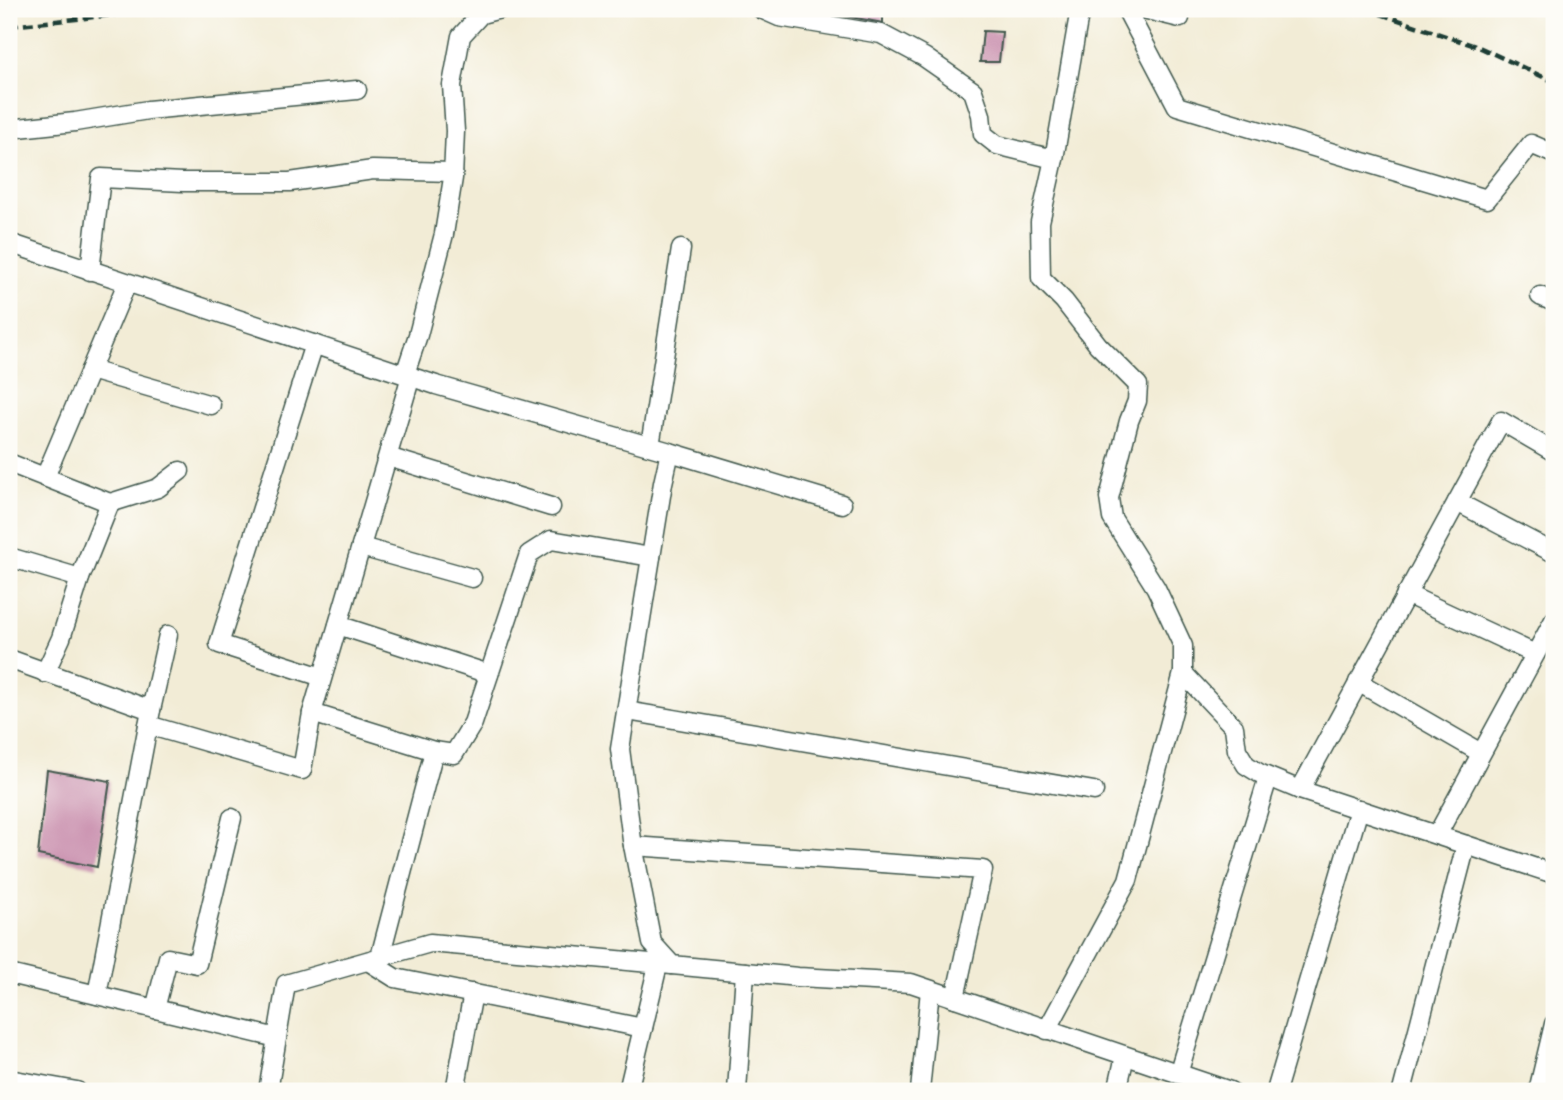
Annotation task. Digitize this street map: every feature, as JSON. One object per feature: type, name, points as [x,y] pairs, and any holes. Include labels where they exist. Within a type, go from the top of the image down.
[{"type":"street","points":[[9,659],[149,718],[302,770],[312,713],[388,457],[444,234],[453,172],[452,85],[461,36],[481,14],[500,9]]},
{"type":"street","points":[[761,9],[881,34],[924,57],[973,91],[981,115],[983,134],[997,145],[1054,159]]},
{"type":"street","points":[[1047,1030],[1128,880],[1183,673],[1183,646],[1156,588],[1112,518],[1109,498],[1129,421],[1137,401],[1138,385],[1098,345],[1064,301],[1041,278],[1040,222],[1054,159],[1080,9]]},
{"type":"street","points":[[1126,9],[1177,106],[1487,199],[1531,144],[1554,154]]},
{"type":"street","points":[[1143,9],[1180,18]]},
{"type":"street","points":[[9,129],[148,110],[357,90]]},
{"type":"street","points":[[90,271],[102,178],[183,183],[290,182],[373,170],[453,172]]},
{"type":"street","points":[[9,243],[408,375],[842,504]]},
{"type":"street","points":[[650,446],[681,249]]},
{"type":"street","points":[[45,477],[127,283]]},
{"type":"street","points":[[314,344],[219,644],[323,677]]},
{"type":"street","points":[[90,370],[211,405]]},
{"type":"street","points":[[1300,790],[1501,421],[1554,452]]},
{"type":"street","points":[[628,1091],[643,1028],[665,965],[652,943],[633,846],[620,749],[670,452]]},
{"type":"street","points":[[388,457],[551,507]]},
{"type":"street","points":[[9,463],[110,503],[158,488],[180,471]]},
{"type":"street","points":[[1457,502],[1554,553]]},
{"type":"street","points":[[45,673],[61,638],[80,578],[110,503]]},
{"type":"street","points":[[312,713],[434,751],[454,754],[473,723],[529,554],[551,540],[651,557]]},
{"type":"street","points":[[361,547],[472,578]]},
{"type":"street","points":[[9,557],[80,578]]},
{"type":"street","points":[[1406,594],[1535,654]]},
{"type":"street","points":[[1437,835],[1554,620]]},
{"type":"street","points":[[338,625],[489,674]]},
{"type":"street","points":[[97,995],[149,718],[168,635]]},
{"type":"street","points":[[1183,673],[1234,727],[1237,750],[1246,765],[1268,778],[1554,874]]},
{"type":"street","points":[[1359,682],[1482,753]]},
{"type":"street","points":[[627,711],[1094,791]]},
{"type":"street","points":[[374,959],[434,751]]},
{"type":"street","points":[[1178,1074],[1268,778]]},
{"type":"street","points":[[1276,1091],[1359,809]]},
{"type":"street","points":[[155,1009],[168,958],[197,964],[232,818]]},
{"type":"street","points":[[1402,1091],[1466,845]]},
{"type":"street","points":[[633,846],[983,870],[956,998]]},
{"type":"street","points":[[268,1091],[286,984],[430,943],[745,972],[911,983],[1229,1091]]},
{"type":"street","points":[[374,959],[395,978],[643,1028]]},
{"type":"street","points":[[737,1091],[745,972]]},
{"type":"street","points":[[9,974],[277,1038]]},
{"type":"street","points":[[920,1091],[930,990]]},
{"type":"street","points":[[455,1091],[473,993]]},
{"type":"street","points":[[1538,1091],[1553,1033]]},
{"type":"street","points":[[1117,1091],[1125,1056]]},
{"type":"street","points":[[9,1079],[77,1091]]},
{"type":"building","points":[[845,9],[883,9],[883,23],[845,16]]},
{"type":"building","points":[[983,31],[1002,32],[999,62],[980,62]]},
{"type":"building","points":[[47,770],[110,781],[97,867],[38,855]]},
{"type":"railway","points":[[9,26],[171,9]]},
{"type":"railway","points":[[1366,9],[1481,48],[1554,82]]}]
